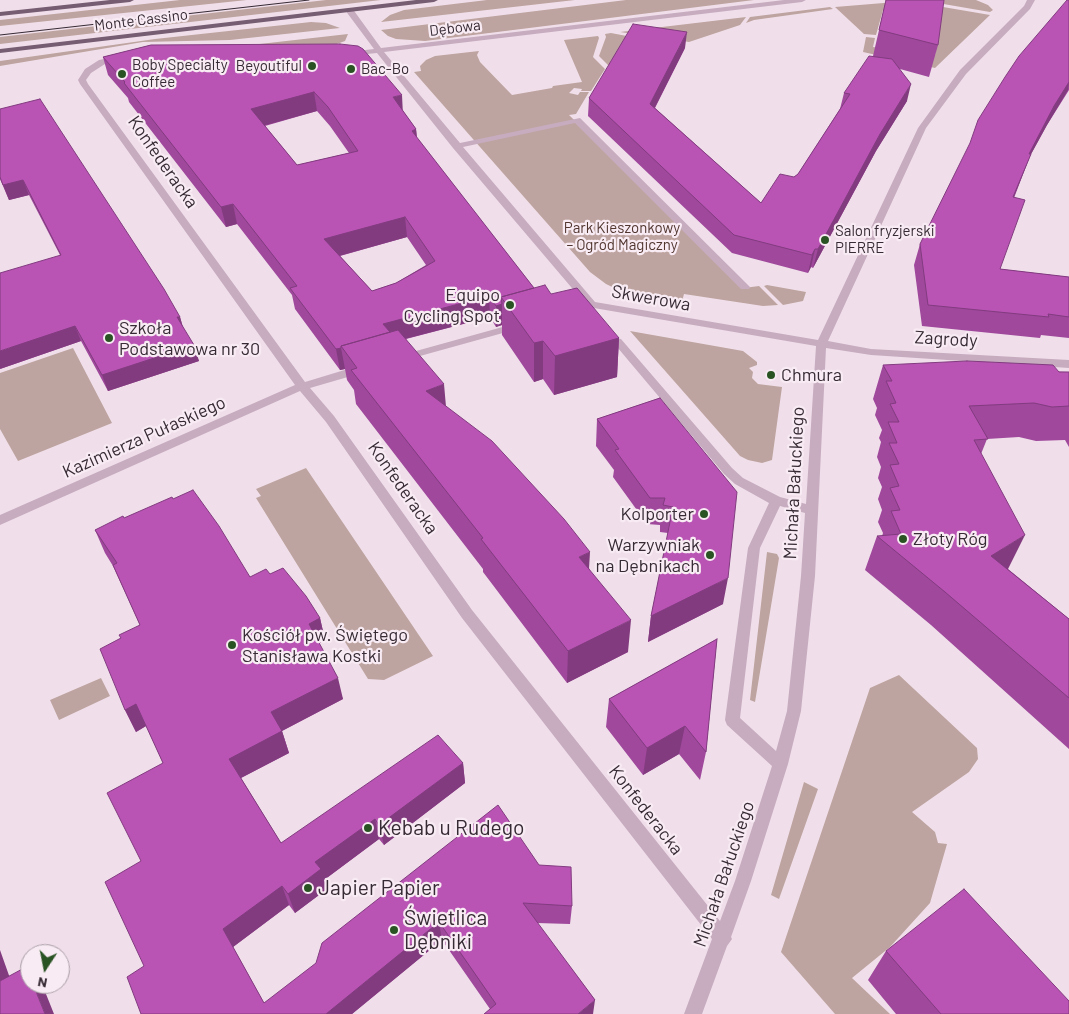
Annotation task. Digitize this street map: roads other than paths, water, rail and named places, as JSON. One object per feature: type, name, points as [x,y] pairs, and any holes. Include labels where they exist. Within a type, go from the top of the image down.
[{"type":"main road","name":"Monte Cassino","points":[[0,14],[130,0]]},
{"type":"main road","name":"Monte Cassino","points":[[0,51],[434,0]]},
{"type":"street","name":"Dębowa","points":[[344,54],[802,0]]},
{"type":"street","name":"Michała Bałuckiego","points":[[693,1014],[744,881],[780,764],[794,711],[808,576],[821,345],[922,128],[963,72],[1027,7],[1031,0]]},
{"type":"street","name":"Skwerowa","points":[[349,10],[378,51],[456,146],[592,305],[821,345]]},
{"type":"street","name":"Konfederacka","points":[[127,56],[109,59],[96,65],[84,75],[82,80],[84,84],[302,386],[330,419],[466,614],[723,939]]},
{"type":"street","points":[[456,146],[577,120],[746,287]]},
{"type":"street","points":[[578,309],[592,305]]},
{"type":"street","points":[[390,361],[523,324]]},
{"type":"street","points":[[617,341],[728,471],[750,489],[776,502],[811,510]]},
{"type":"street","name":"Zagrody","points":[[821,345],[871,352],[1069,364]]},
{"type":"street","name":"Kazimierza Pułaskiego","points":[[0,520],[302,386],[371,366]]},
{"type":"street","points":[[776,502],[754,548],[732,720],[780,764]]},
{"type":"tram line","points":[[0,35],[309,0]]},
{"type":"place","name":"Beyoutiful","points":[[312,66]]},
{"type":"place","name":"Bac-Bo","points":[[351,69]]},
{"type":"place","name":"Boby Specialty Coffee","points":[[122,74]]},
{"type":"place","name":"Salon fryzjerski PIERRE","points":[[825,240]]},
{"type":"place","name":"Equipo Cycling Spot","points":[[510,305]]},
{"type":"place","name":"Szkoła Podstawowa nr 30","points":[[109,338]]},
{"type":"place","name":"Chmura","points":[[771,375]]},
{"type":"place","name":"Kolporter","points":[[704,514]]},
{"type":"place","name":"Złoty Róg","points":[[903,539]]},
{"type":"place","name":"Warzywniak na Dębnikach","points":[[710,555]]},
{"type":"place","name":"Kościół pw. Świętego Stanisława Kostki","points":[[232,645]]},
{"type":"place","name":"Kebab u Rudego","points":[[368,828]]},
{"type":"place","name":"Japier Papier","points":[[308,888]]},
{"type":"place","name":"Świetlica Dębniki","points":[[394,930]]},
{"type":"park label","name":"Park Kieszonkowy – Ogród Magiczny","points":[[622,236]]}]
